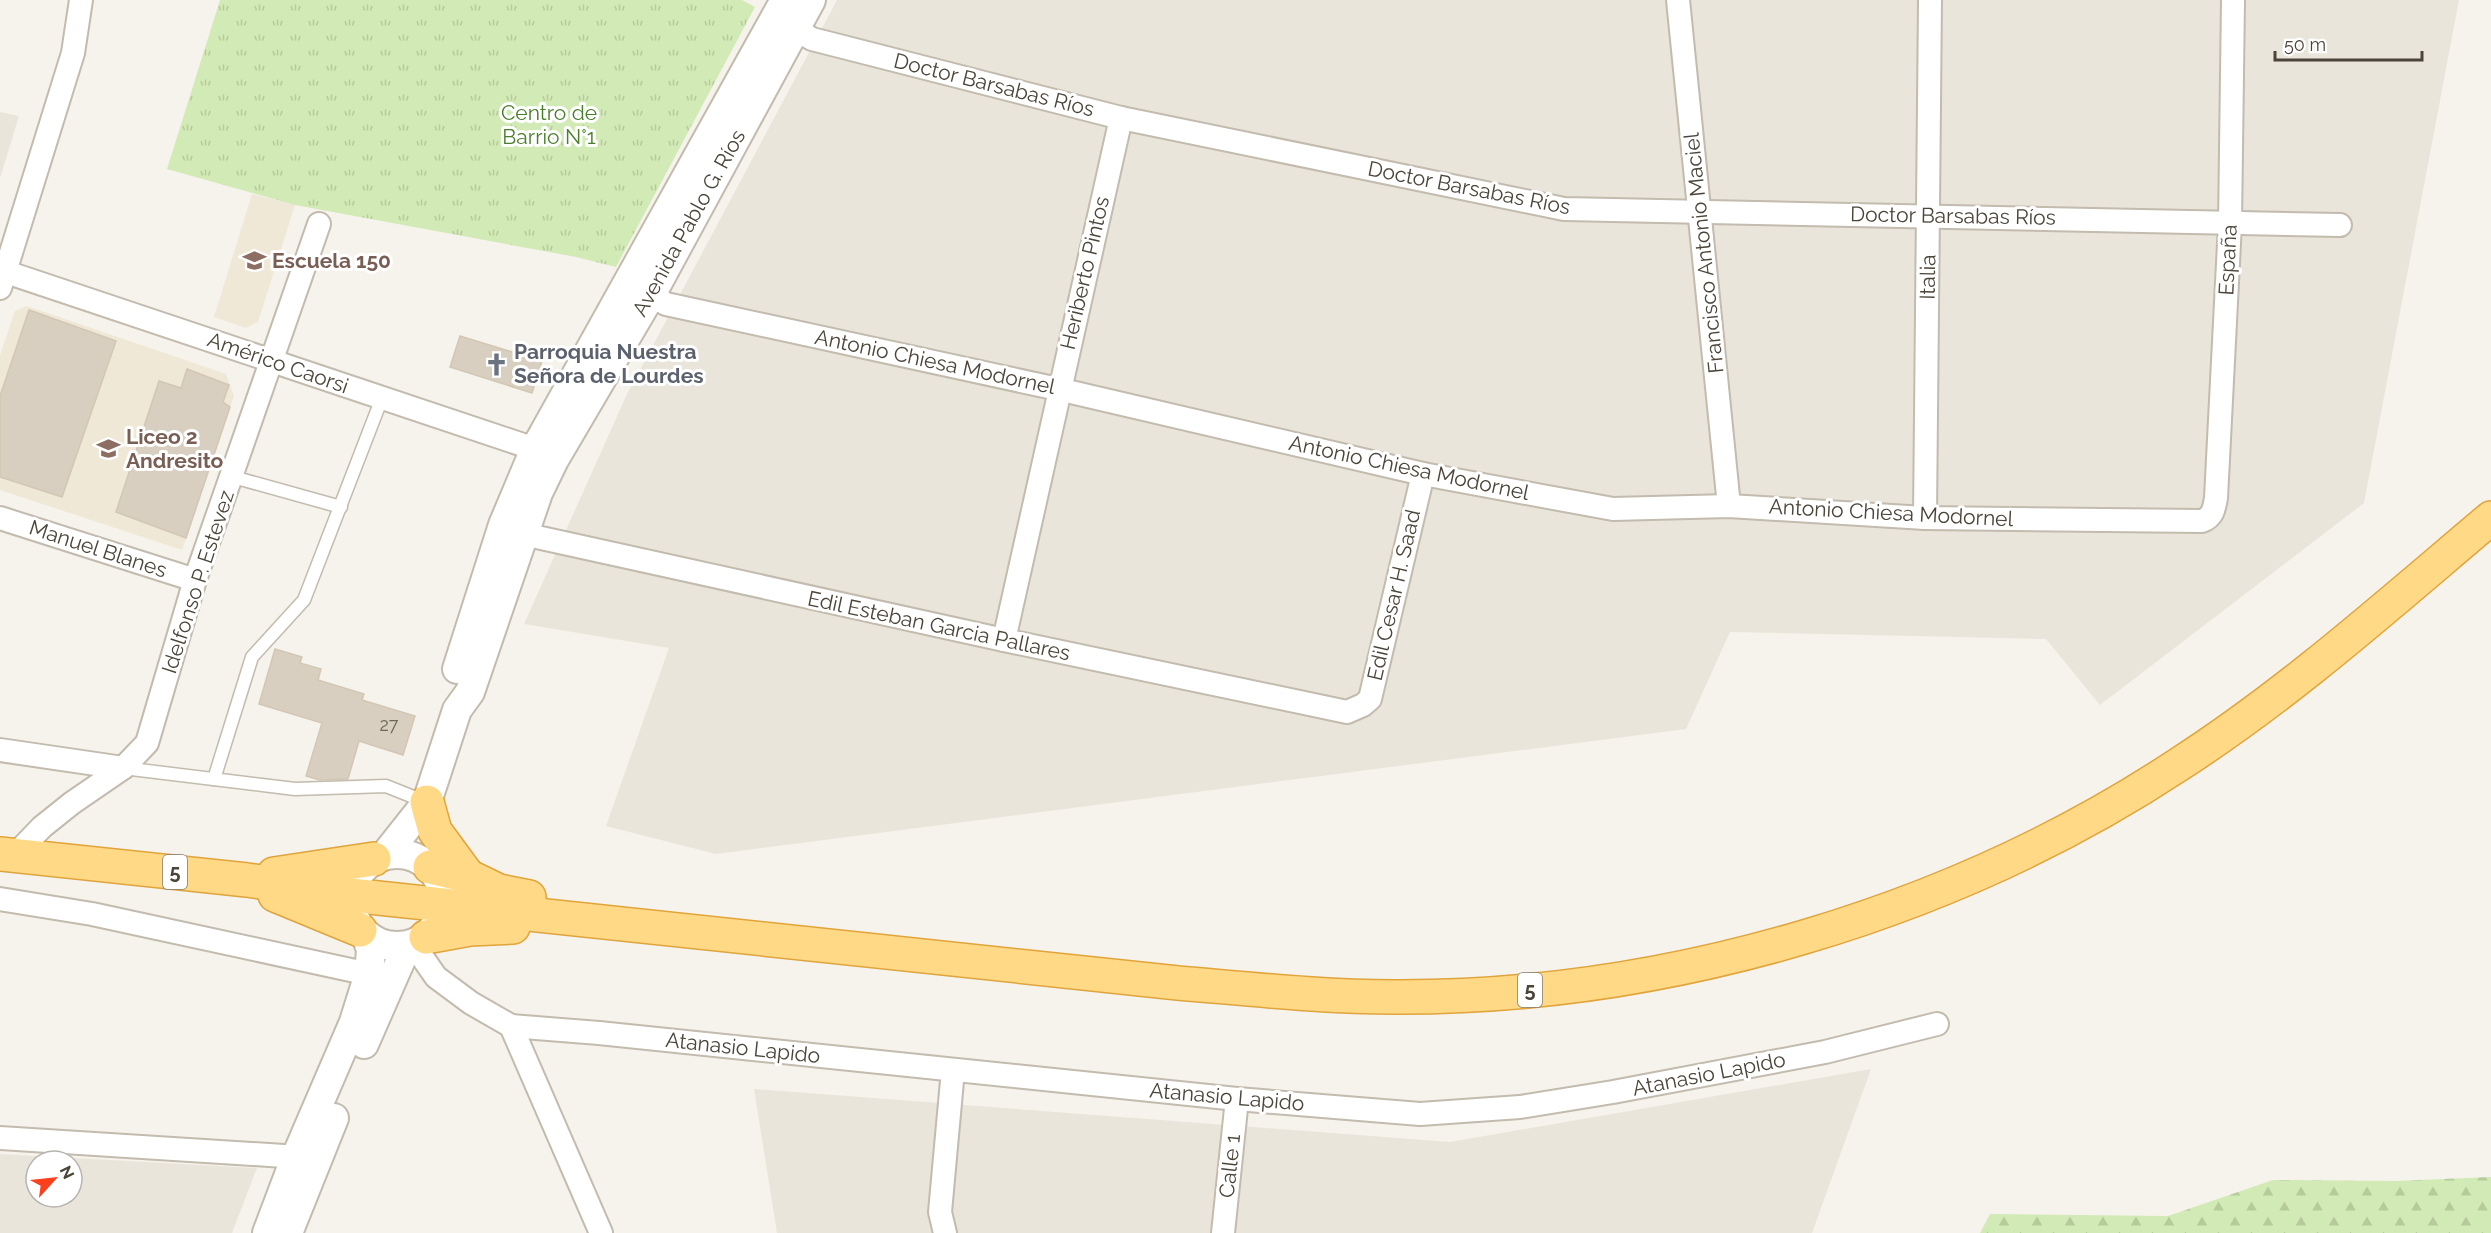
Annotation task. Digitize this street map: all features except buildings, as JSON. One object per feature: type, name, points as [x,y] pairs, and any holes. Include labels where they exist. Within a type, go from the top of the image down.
[{"type":"highway","name":"5","points":[[7,854],[247,880],[350,895],[443,903],[1178,983],[1352,996],[1396,997],[1502,993],[1564,987],[1690,966],[1797,939],[1928,894],[2032,848],[2126,798],[2227,732],[2337,648],[2491,518]]},
{"type":"highway","points":[[427,802],[435,831],[468,876]]},
{"type":"highway","points":[[247,880],[379,857]]},
{"type":"highway","points":[[430,867],[468,876],[499,891],[549,901],[586,919]]},
{"type":"highway","points":[[247,880],[284,901],[363,932]]},
{"type":"highway","points":[[415,943],[470,929],[543,927],[586,919]]},
{"type":"street","points":[[2,277],[73,53],[81,0]]},
{"type":"street","name":"Avenida Pablo G. Ríos","points":[[640,288],[785,0]]},
{"type":"street","name":"Avenida Pablo G. Ríos","points":[[458,710],[452,684],[503,525],[811,0]]},
{"type":"street","name":"Francisco Antonio Maciel","points":[[1678,0],[1729,506]]},
{"type":"street","name":"Italia","points":[[1925,518],[1930,0]]},
{"type":"street","name":"España","points":[[2208,518],[2216,498],[2230,224],[2233,0]]},
{"type":"street","name":"Doctor Barsabas Ríos","points":[[795,29],[812,39],[1120,118],[1564,209],[2340,225]]},
{"type":"street","name":"Heriberto Pintos","points":[[1004,640],[1120,118]]},
{"type":"street","name":"Idelfonso P. Estevez","points":[[7,854],[123,768],[147,743],[195,580],[319,224]]},
{"type":"street","name":"Américo Caorsi","points":[[2,277],[273,360],[545,454]]},
{"type":"street","name":"Antonio Chiesa Modornel","points":[[640,288],[666,304],[1058,389],[1423,474],[1613,509],[1729,506],[1925,518],[2194,522],[2208,518]]},
{"type":"street","name":"Avenida Pablo G. Ríos","points":[[430,867],[427,802],[458,710],[470,692],[538,493],[545,454]]},
{"type":"street","name":"Edil Cesar H. Saad","points":[[1355,709],[1370,699],[1423,474]]},
{"type":"street","name":"Manuel Blanes","points":[[0,518],[195,580]]},
{"type":"street","name":"Edil Esteban Garcia Pallares","points":[[523,534],[1004,640],[1336,710],[1347,712],[1355,709]]},
{"type":"street","points":[[0,750],[123,768]]},
{"type":"street","name":"Avenida Pablo G. Ríos","points":[[350,895],[358,874],[379,857],[427,802]]},
{"type":"street","points":[[267,1233],[305,1163],[363,1025],[415,943],[441,916],[443,903],[441,884],[430,867],[417,858],[401,854],[379,857]]},
{"type":"street","points":[[350,895],[352,913],[371,950],[363,1025]]},
{"type":"street","points":[[0,899],[92,914],[369,974]]},
{"type":"street","points":[[363,932],[385,946],[415,943]]},
{"type":"street","points":[[415,943],[436,977],[471,1003],[511,1026],[602,1233]]},
{"type":"street","name":"Atanasio Lapido","points":[[511,1026],[599,1032],[1237,1099],[1420,1114],[1520,1107],[1613,1092],[1825,1052],[1936,1024]]},
{"type":"street","points":[[945,1233],[940,1204],[953,1070]]},
{"type":"street","name":"Calle 1","points":[[1223,1233],[1237,1099]]},
{"type":"street","points":[[0,1138],[284,1156],[305,1163]]},
{"type":"street","points":[[288,1233],[305,1163]]},
{"type":"lane","points":[[214,779],[252,657],[304,600],[382,398]]},
{"type":"lane","points":[[232,477],[341,507]]},
{"type":"lane","points":[[123,768],[295,789],[386,786],[427,802]]},
{"type":"shaded area","points":[[837,0],[2459,0],[2364,503],[2100,705],[2046,639],[1730,632],[1686,729],[716,854],[606,826],[669,648],[524,624],[627,394]]},
{"type":"shaded area","points":[[0,112],[19,116],[0,178]]},
{"type":"shaded area","name":"Escuela 150","points":[[252,194],[295,205],[258,322],[246,328],[214,317]]},
{"type":"shaded area","name":"Liceo 2 Andresito","points":[[27,306],[226,374],[234,396],[182,550],[0,490],[0,355],[15,311]]},
{"type":"shaded area","points":[[1871,1069],[1812,1233],[777,1233],[754,1089],[1450,1142]]},
{"type":"shaded area","points":[[0,1154],[24,1155],[24,1209],[84,1209],[84,1159],[257,1168],[232,1233],[0,1233]]},
{"type":"green space","name":"Centro de Barrio N°1","points":[[220,0],[742,0],[755,7],[616,267],[576,257],[295,205],[167,169]]},
{"type":"green space","points":[[2491,1177],[2491,1233],[1980,1233],[1990,1214],[2168,1216],[2273,1180],[2395,1181]]},
{"type":"place","name":"Escuela 150","points":[[254,261]]},
{"type":"place","name":"Parroquia Nuestra Señora de Lourdes","points":[[496,364]]},
{"type":"place","name":"Liceo 2 Andresito","points":[[108,449]]}]
